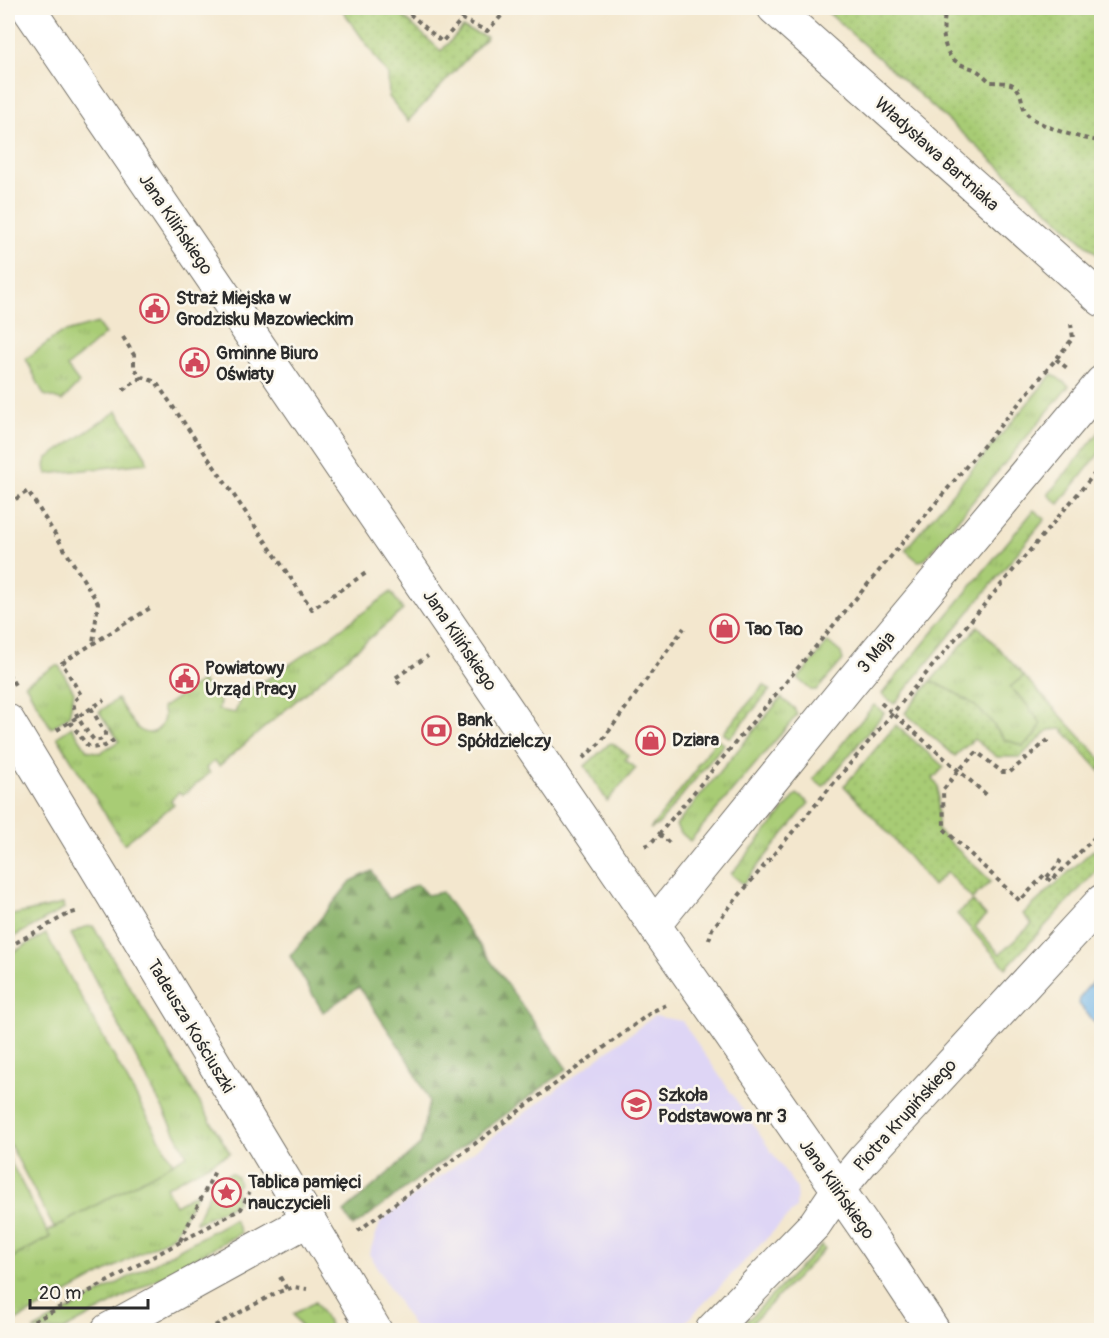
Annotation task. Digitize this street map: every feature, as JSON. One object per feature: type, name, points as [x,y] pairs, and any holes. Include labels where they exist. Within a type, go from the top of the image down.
[{"type":"street","name":"Jana Kilińskiego","points":[[28,8],[933,1330]]},
{"type":"street","name":"Władysława Bartniaka","points":[[774,8],[1101,300]]},
{"type":"street","name":"3 Maja","points":[[654,925],[1101,382]]},
{"type":"street","name":"Tadeusza Kościuszki","points":[[8,722],[375,1330]]},
{"type":"street","name":"Piotra Krupińskiego","points":[[712,1330],[815,1224],[838,1190],[864,1159],[1101,901]]},
{"type":"street","points":[[108,1330],[308,1220]]},
{"type":"path","points":[[403,8],[442,42],[462,19],[487,31],[509,8]]},
{"type":"path","points":[[934,8],[944,17]]},
{"type":"path","points":[[947,8],[943,22],[944,40],[955,61],[980,72],[990,82],[1006,82],[1015,86],[1020,92],[1027,114],[1048,126],[1087,139],[1101,141]]},
{"type":"path","points":[[123,337],[134,355],[135,368],[142,378],[156,382],[312,609],[372,568]]},
{"type":"path","points":[[637,846],[650,844],[655,839],[1073,338]]},
{"type":"path","points":[[123,390],[142,378]]},
{"type":"path","points":[[712,929],[1101,465]]},
{"type":"path","points":[[8,504],[28,491],[98,603],[93,644]]},
{"type":"path","points":[[91,708],[104,730],[105,736],[100,740],[94,740],[78,717],[74,706],[81,694],[62,663],[150,608]]},
{"type":"path","points":[[580,760],[601,741],[684,628]]},
{"type":"path","points":[[400,684],[395,678],[415,664]]},
{"type":"path","points":[[53,732],[104,700]]},
{"type":"path","points":[[880,702],[989,797]]},
{"type":"path","points":[[70,722],[91,748],[105,746],[117,738]]},
{"type":"path","points":[[1048,740],[1010,772],[1002,772],[977,752],[943,790],[945,829],[1020,901],[1044,875],[1051,880],[1095,837]]},
{"type":"path","points":[[1047,877],[1060,862],[1056,859]]},
{"type":"path","points":[[8,947],[76,911]]},
{"type":"path","points":[[350,1237],[653,1011],[669,1004]]},
{"type":"path","points":[[180,1242],[216,1169]]},
{"type":"path","points":[[18,1330],[241,1209],[250,1190]]},
{"type":"path","points":[[207,1330],[276,1293]]},
{"type":"shaded area","name":"Szkoła Podstawowa nr 3","points":[[654,1016],[682,1021],[797,1189],[796,1208],[678,1330],[415,1330],[369,1254],[381,1221]]},
{"type":"green space","points":[[341,8],[394,8],[441,51],[463,28],[487,37],[408,121],[389,97],[388,75]]},
{"type":"green space","points":[[823,8],[1101,8],[1101,258],[1100,257]]},
{"type":"green space","points":[[97,323],[105,334],[67,367],[79,383],[62,401],[44,395],[26,359],[59,334]]},
{"type":"green space","points":[[1052,374],[1069,386],[924,560],[918,561],[905,550]]},
{"type":"green space","points":[[117,411],[146,457],[147,463],[47,474],[45,466],[48,458]]},
{"type":"green space","points":[[1100,431],[1101,451],[1059,504],[1048,495]]},
{"type":"green space","points":[[1034,510],[1045,519],[894,704],[882,694]]},
{"type":"green space","points":[[391,592],[403,610],[219,766],[215,761],[206,768],[210,773],[183,795],[179,792],[171,800],[174,804],[124,844],[57,737],[72,727],[87,750],[100,753],[119,741],[99,712],[117,699],[136,727],[151,733],[162,724],[164,713],[162,708],[202,681],[220,702],[218,710],[235,713],[243,692],[268,679]]},
{"type":"green space","points":[[978,626],[1024,676],[1010,687],[1041,723],[1036,735],[1023,746],[1004,739],[989,719],[952,691],[931,681]]},
{"type":"green space","points":[[828,642],[841,653],[843,660],[817,690],[811,690],[798,679]]},
{"type":"green space","points":[[55,666],[59,666],[74,692],[69,716],[51,728],[25,684]]},
{"type":"green space","points":[[1024,676],[1101,759],[1101,772],[1062,729],[1049,730],[1020,757],[997,757],[974,739],[955,756],[905,713],[931,681],[972,703],[989,719],[1004,739],[1023,746],[1036,735],[1041,723],[1010,687]]},
{"type":"green space","points":[[764,685],[770,690],[730,738],[723,733]]},
{"type":"green space","points":[[781,698],[794,708],[797,715],[690,841],[676,825]]},
{"type":"green space","points":[[874,705],[884,713],[823,787],[813,779]]},
{"type":"green space","points":[[896,725],[944,767],[933,779],[938,786],[938,831],[991,881],[972,899],[947,872],[933,886],[891,836],[844,786]]},
{"type":"green space","points":[[717,739],[724,744],[658,825],[650,829],[697,769],[696,767]]},
{"type":"green space","points":[[612,743],[628,755],[625,760],[636,768],[607,801],[585,766]]},
{"type":"green space","points":[[797,794],[809,803],[743,884],[731,874]]},
{"type":"green space","points":[[1093,850],[1101,859],[1101,866],[1006,968],[957,914],[972,901],[986,916],[975,927],[1000,954],[1032,924],[1023,914]]},
{"type":"green space","points":[[372,871],[388,899],[417,884],[427,895],[442,892],[567,1069],[353,1227],[344,1212],[420,1145],[429,1101],[409,1061],[359,987],[323,1012],[290,956],[351,881]]},
{"type":"green space","points":[[63,904],[64,909],[8,940],[8,916]]},
{"type":"green space","points":[[93,926],[230,1153],[166,1187],[175,1205],[198,1192],[174,1235],[8,1325],[8,1260],[50,1237],[47,1232],[187,1155],[71,934]]},
{"type":"green space","points":[[46,934],[173,1163],[54,1228],[8,1141],[8,955]]},
{"type":"green space","points":[[8,1157],[50,1237],[8,1260]]},
{"type":"green space","points":[[231,1173],[237,1177],[239,1184],[236,1187],[238,1202],[197,1223],[214,1186],[224,1176]]},
{"type":"green space","points":[[234,1219],[241,1233],[64,1330],[33,1330]]},
{"type":"green space","points":[[822,1245],[825,1249],[745,1330],[738,1330]]},
{"type":"green space","points":[[315,1302],[333,1330],[303,1330],[293,1314]]},
{"type":"water","points":[[1101,975],[1102,1023],[1099,1024],[1095,1023],[1079,1004],[1084,991]]},
{"type":"place","name":"Straż Miejska w Grodzisku Mazowieckim","points":[[155,308]]},
{"type":"place","name":"Gminne Biuro Oświaty","points":[[195,363]]},
{"type":"place","name":"Tao Tao","points":[[724,629]]},
{"type":"place","name":"Powiatowy Urząd Pracy","points":[[184,678]]},
{"type":"place","name":"Bank Spółdzielczy","points":[[436,730]]},
{"type":"place","name":"Dziara","points":[[651,740]]},
{"type":"place","name":"Szkoła Podstawowa nr 3","points":[[637,1105]]},
{"type":"place","name":"Tablica pamięci nauczycieli","points":[[227,1192]]}]
